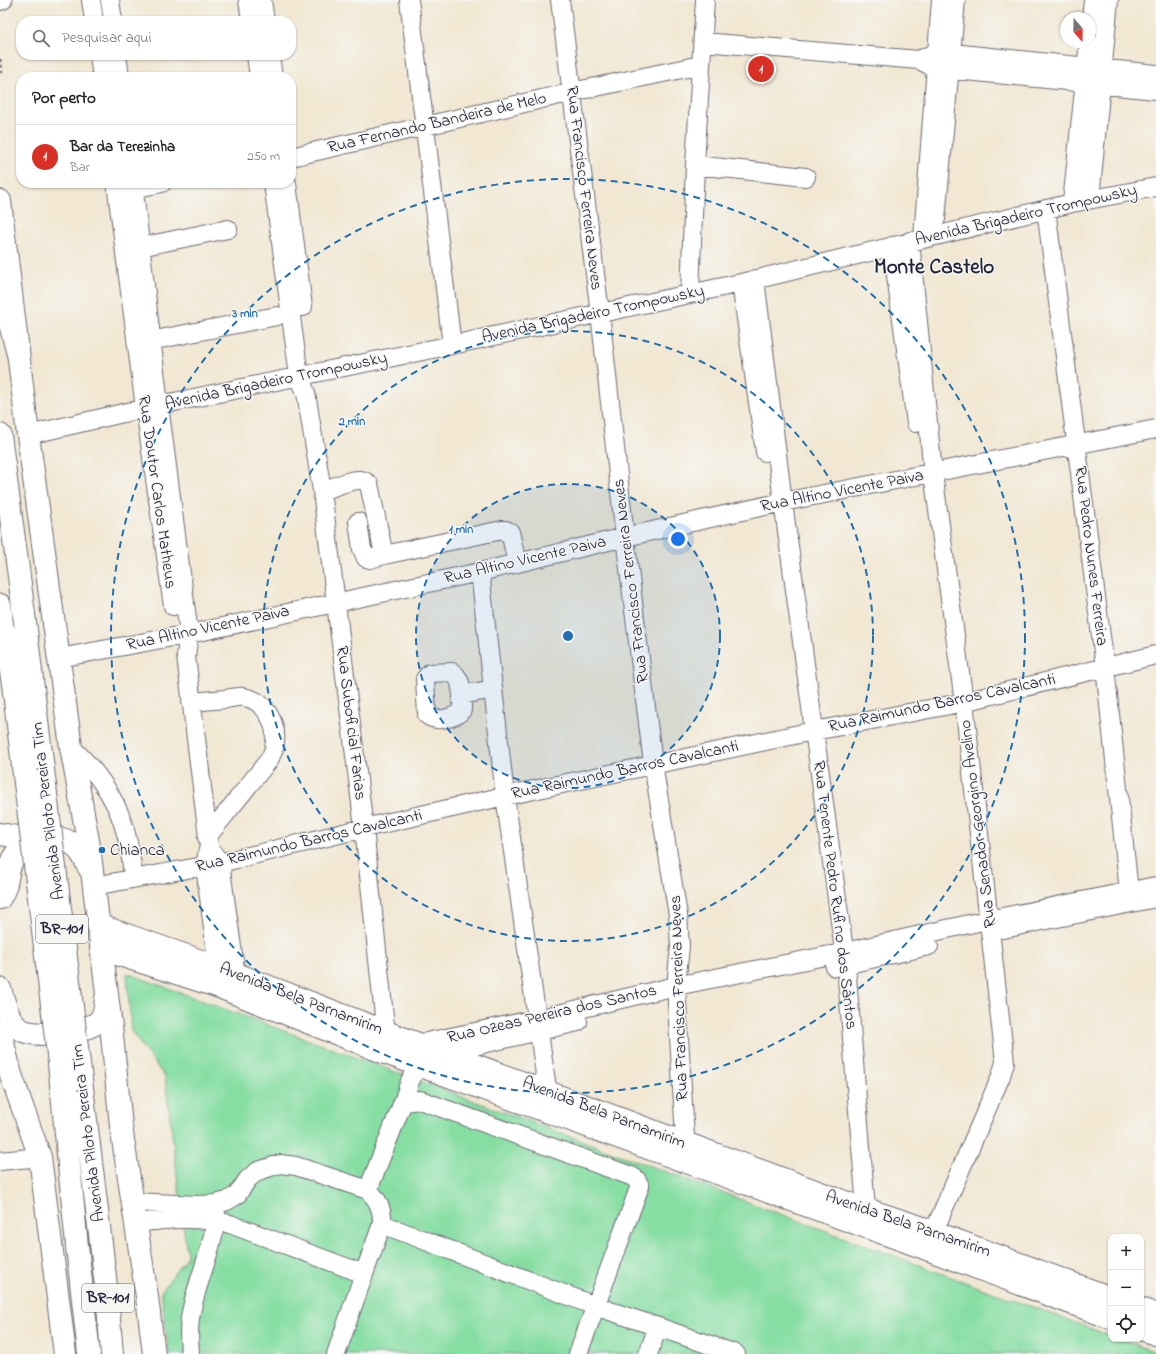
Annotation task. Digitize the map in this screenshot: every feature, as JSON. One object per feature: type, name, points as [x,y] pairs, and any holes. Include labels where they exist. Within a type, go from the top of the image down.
[{"type":"main road","points":[[0,201],[28,435],[71,747],[89,846],[121,1126],[154,1354]]},
{"type":"main road","points":[[0,286],[18,354]]},
{"type":"main road","name":"Avenida Piloto Pereira Tim","points":[[0,436],[24,614],[101,1243],[112,1354]]},
{"type":"main road","name":"Avenida Piloto Pereira Tim","points":[[0,605],[13,684],[59,1063],[89,1354]]},
{"type":"main road","points":[[0,834],[36,840],[59,838],[70,842],[80,851],[93,879]]},
{"type":"main road","points":[[0,898],[6,886],[10,864],[15,855],[18,851],[36,840]]},
{"type":"main road","name":"Avenida Bela Parnamirim","points":[[98,925],[226,980],[388,1054],[444,1053],[549,1101]]},
{"type":"main road","name":"Avenida Bela Parnamirim","points":[[101,948],[226,980],[386,1032],[418,1054],[549,1101],[686,1153],[925,1238],[1054,1286],[1108,1297]]},
{"type":"main road","points":[[0,988],[12,1021],[22,1031],[34,1034],[59,1033],[88,1028],[94,1025],[103,1016],[107,993]]},
{"type":"main road","points":[[0,1031],[11,1074],[40,1157],[65,1354]]},
{"type":"main road","name":"Avenida Bela Parnamirim","points":[[1054,1286],[1108,1316]]},
{"type":"main road","points":[[1144,1310],[1156,1315]]},
{"type":"main road","points":[[1144,1330],[1156,1334]]},
{"type":"street","points":[[91,0],[93,16]]},
{"type":"street","points":[[110,0],[112,16]]},
{"type":"street","points":[[248,0],[250,16]]},
{"type":"street","points":[[262,0],[264,16]]},
{"type":"street","points":[[409,0],[452,345]]},
{"type":"street","name":"Rua Francisco Ferreira Neves","points":[[560,0],[600,313],[625,537],[653,764],[678,915],[680,946],[677,992],[686,1153]]},
{"type":"street","points":[[690,294],[694,165],[705,0]]},
{"type":"street","name":"Rua Senador Georgino Avelino","points":[[941,0],[943,61]]},
{"type":"street","name":"Rua Senador Georgino Avelino","points":[[928,474],[923,238],[943,61],[956,0]]},
{"type":"street","points":[[1092,12],[1093,0]]},
{"type":"street","points":[[1072,203],[1094,75],[1109,0]]},
{"type":"street","points":[[703,42],[943,61],[1094,75],[1156,74]]},
{"type":"street","points":[[1090,48],[1094,75],[1090,199]]},
{"type":"street","points":[[100,60],[101,72]]},
{"type":"street","points":[[118,60],[119,72]]},
{"type":"street","points":[[257,60],[258,72]]},
{"type":"street","points":[[271,60],[272,72]]},
{"type":"street","name":"Rua Fernando Bandeira de Melo","points":[[296,156],[572,92],[701,65]]},
{"type":"street","points":[[1094,75],[1156,90]]},
{"type":"street","points":[[694,165],[806,177]]},
{"type":"street","name":"Avenida Brigadeiro Trompowsky","points":[[28,435],[152,407],[690,294],[1046,209],[1156,186]]},
{"type":"street","name":"Rua Doutor Carlos Matheus","points":[[125,188],[152,407],[186,656],[226,980]]},
{"type":"street","name":"Rua Suboficial Farias","points":[[274,188],[305,375]]},
{"type":"street","name":"Rua Suboficial Farias","points":[[287,188],[306,393],[322,492],[336,602],[364,828],[388,1054]]},
{"type":"street","name":"Rua Pedro Nunes Ferreira","points":[[1046,209],[1105,667],[1130,897]]},
{"type":"street","points":[[133,248],[228,229]]},
{"type":"street","name":"Rua Senador Georgino Avelino","points":[[892,246],[928,474],[959,703],[984,926],[1005,1062],[1001,1076],[925,1238]]},
{"type":"street","name":"Rua Tenente Pedro Rufino dos Santos","points":[[748,281],[840,960],[855,1214]]},
{"type":"street","points":[[144,342],[277,316]]},
{"type":"street","name":"Rua Altino Vicente Paiva","points":[[59,658],[183,635],[480,572],[625,537],[778,503],[1156,429]]},
{"type":"street","points":[[322,492],[355,480],[366,481],[369,484],[384,555]]},
{"type":"street","points":[[358,522],[362,549],[366,558],[370,559],[506,530],[510,532],[518,563]]},
{"type":"street","points":[[480,572],[505,796],[549,1101]]},
{"type":"street","name":"Rua Raimundo Barros Cavalcanti","points":[[93,879],[133,878],[212,864],[505,796],[653,764],[959,703],[1156,655]]},
{"type":"street","points":[[462,695],[493,690]]},
{"type":"street","points":[[191,702],[243,697],[253,699],[262,705],[268,713],[273,723],[275,735],[274,748],[270,760],[208,841]]},
{"type":"street","points":[[71,747],[87,762],[100,778],[112,796],[121,815],[132,857],[133,878]]},
{"type":"street","name":"Rua Ozeas Pereira dos Santos","points":[[418,1054],[677,992],[840,960],[984,926],[1130,897],[1153,888]]},
{"type":"street","name":"Rua Ozeas Pereira dos Santos","points":[[444,1053],[538,1025]]},
{"type":"street","points":[[368,1190],[403,1102],[418,1054]]},
{"type":"street","points":[[403,1102],[420,1100],[636,1179],[640,1186],[578,1354]]},
{"type":"street","points":[[0,1161],[40,1157]]},
{"type":"street","points":[[190,1354],[189,1326],[192,1307],[206,1264],[216,1212],[227,1201],[236,1195],[248,1179],[258,1171],[280,1164],[296,1166],[368,1190],[378,1201],[381,1209],[382,1224],[336,1354]]},
{"type":"street","points":[[134,1212],[181,1218],[216,1212]]},
{"type":"street","points":[[216,1212],[230,1224],[364,1274]]},
{"type":"street","points":[[382,1224],[596,1306],[736,1354]]},
{"type":"street","points":[[648,1354],[658,1327]]},
{"type":"path","points":[[0,59],[2,72],[0,72]]},
{"type":"green space","points":[[127,973],[1108,1335],[1108,1342],[1128,1342],[1156,1352],[1156,1354],[169,1354],[161,1292],[187,1256],[165,1077],[131,1031]]},
{"type":"place","name":"Bar da Terezinha","points":[[761,69]]},
{"type":"place","name":"Chianca","points":[[102,850]]},
{"type":"district","name":"Monte Castelo","points":[[934,268]]}]
